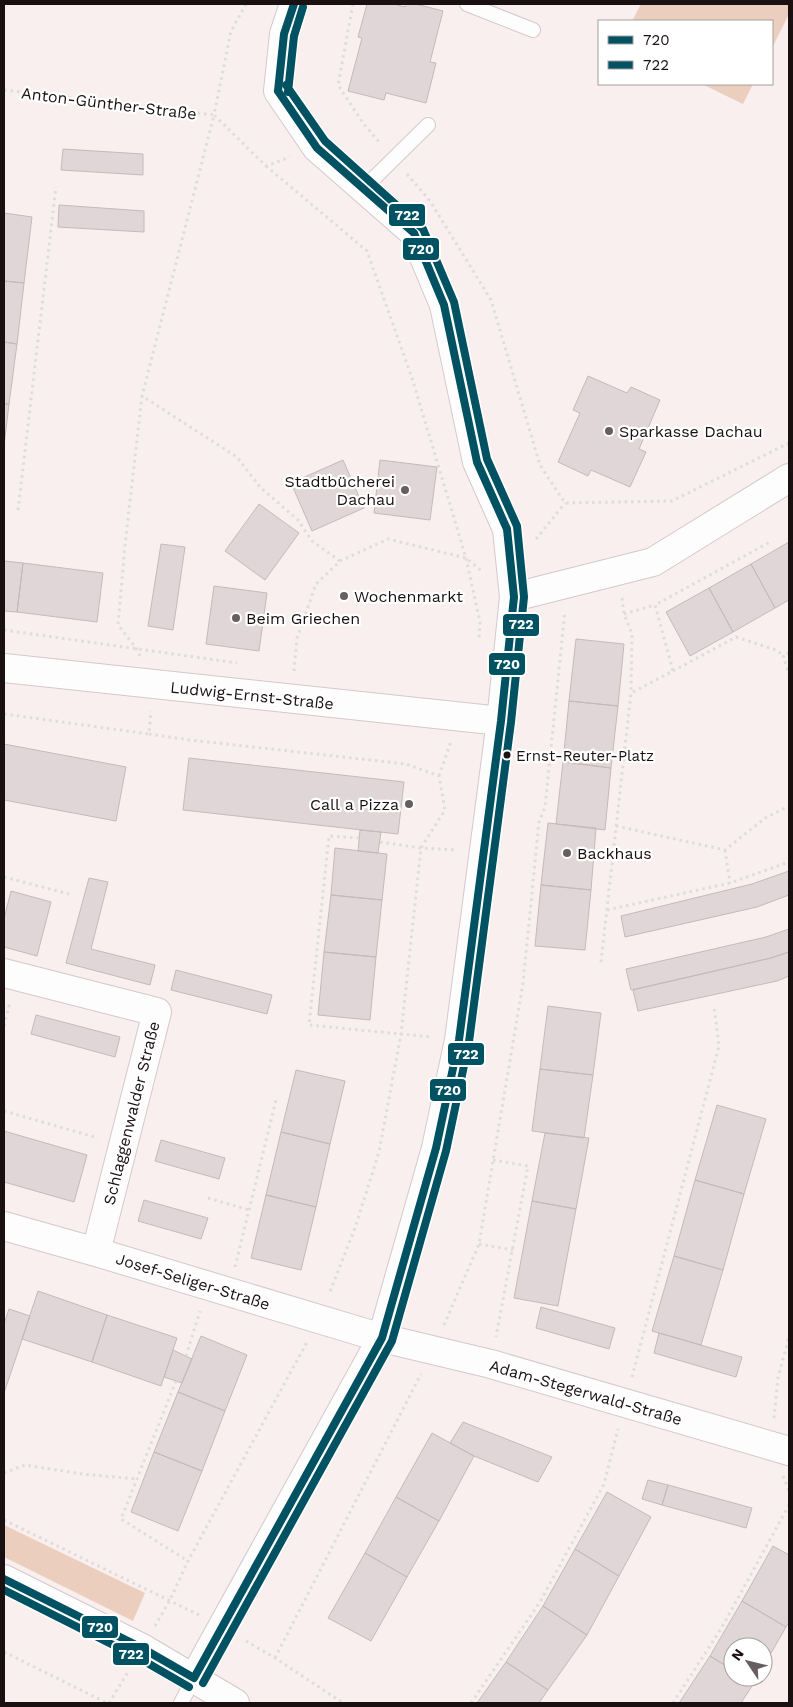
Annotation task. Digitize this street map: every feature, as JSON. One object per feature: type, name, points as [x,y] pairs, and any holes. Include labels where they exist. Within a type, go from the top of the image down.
[{"type":"street","points":[[194,1678],[382,1338],[436,1148],[459,1040],[482,851],[501,721],[513,584],[506,529],[477,462],[444,305],[414,233],[317,148],[278,91],[284,34],[294,4]]},
{"type":"street","points":[[513,584],[618,570],[653,562],[789,478]]},
{"type":"street","name":"Ludwig-Ernst-Straße","points":[[4,668],[154,686],[501,721]]},
{"type":"street","name":"Schlaggenwalder Straße","points":[[4,973],[157,1012],[96,1252]]},
{"type":"street","name":"Josef-Seliger-Straße","points":[[4,1226],[382,1338]]},
{"type":"street","name":"Adam-Stegerwald-Straße","points":[[382,1338],[491,1364],[780,1449]]},
{"type":"street","points":[[4,1579],[142,1648],[235,1703]]},
{"type":"lane","points":[[466,4],[534,30]]},
{"type":"lane","points":[[363,189],[428,125]]},
{"type":"lane","points":[[181,1703],[194,1678]]},
{"type":"path","points":[[149,734],[154,686],[136,648],[118,625],[142,396],[214,115],[231,31],[246,4]]},
{"type":"path","points":[[353,4],[338,85],[363,124],[430,201],[491,300],[540,465],[565,503]]},
{"type":"path","name":"Anton-Günther-Straße","points":[[4,90],[214,115]]},
{"type":"path","points":[[214,115],[266,166],[367,251],[414,387],[466,558],[480,622],[479,649]]},
{"type":"path","points":[[266,166],[317,148]]},
{"type":"path","points":[[18,510],[56,187]]},
{"type":"path","points":[[142,396],[237,457],[260,487],[298,520],[312,541],[340,561]]},
{"type":"path","points":[[565,503],[672,501],[789,443]]},
{"type":"path","points":[[292,699],[297,638],[316,584],[340,561],[388,539],[466,558],[513,584],[565,503]]},
{"type":"path","points":[[624,614],[655,606],[770,542]]},
{"type":"path","points":[[601,962],[631,693],[632,634],[624,614],[618,570]]},
{"type":"path","points":[[655,606],[673,671]]},
{"type":"path","points":[[4,630],[245,664]]},
{"type":"path","points":[[631,693],[736,637],[776,650],[783,655],[789,675]]},
{"type":"path","points":[[783,655],[789,653]]},
{"type":"path","points":[[284,670],[304,672]]},
{"type":"path","points":[[4,714],[190,740],[406,764],[439,776],[444,810],[421,848],[401,1034],[379,1152],[355,1228],[319,1319],[188,1561],[170,1600],[108,1703],[4,1652]]},
{"type":"path","points":[[725,850],[765,818],[789,806]]},
{"type":"path","points":[[616,826],[725,850]]},
{"type":"path","points":[[359,838],[329,836],[310,1026],[459,1040]]},
{"type":"path","points":[[380,842],[421,848],[482,851]]},
{"type":"path","points":[[725,850],[730,883]]},
{"type":"path","points":[[607,910],[730,883],[789,862]]},
{"type":"path","points":[[4,877],[69,894]]},
{"type":"path","points":[[471,1703],[540,1602],[604,1484],[719,1046],[714,1007]]},
{"type":"path","points":[[186,1356],[218,1289],[250,1210],[276,1100]]},
{"type":"path","points":[[4,1112],[123,1144]]},
{"type":"path","points":[[491,1364],[528,1166],[493,1160]]},
{"type":"path","points":[[208,1198],[250,1210]]},
{"type":"path","points":[[479,1244],[513,1250]]},
{"type":"path","points":[[780,1449],[778,1378],[789,1338]]},
{"type":"path","points":[[176,1381],[121,1519],[188,1561]]},
{"type":"path","points":[[4,1472],[25,1465],[82,1474],[137,1479]]},
{"type":"path","points":[[673,1703],[722,1627],[789,1505]]},
{"type":"path","points":[[4,1520],[170,1600],[221,1627],[275,1658],[343,1703]]},
{"type":"shaded area","points":[[641,4],[789,4],[789,14],[773,46],[773,20],[633,20]]},
{"type":"shaded area","points":[[704,85],[752,85],[743,104]]},
{"type":"shaded area","points":[[4,1525],[145,1593],[133,1621],[4,1557]]},
{"type":"building","points":[[367,4],[394,4],[405,7],[406,4],[416,4],[443,11],[430,62],[436,63],[426,103],[386,93],[384,100],[348,91],[362,38],[358,37]]},
{"type":"building","points":[[63,149],[143,154],[143,175],[61,170]]},
{"type":"building","points":[[59,205],[144,211],[144,232],[58,227]]},
{"type":"building","points":[[4,213],[32,217],[24,283],[4,281]]},
{"type":"building","points":[[4,281],[24,283],[17,344],[4,342]]},
{"type":"building","points":[[4,342],[17,344],[9,404],[4,404]]},
{"type":"building","name":"Sparkasse Dachau","points":[[588,376],[627,393],[631,387],[660,400],[639,449],[646,452],[630,487],[591,470],[588,476],[558,462],[580,413],[573,410]]},
{"type":"building","points":[[4,404],[9,404],[4,446]]},
{"type":"building","points":[[343,460],[364,508],[312,531],[291,483]]},
{"type":"building","name":"Stadtbücherei Dachau","points":[[380,460],[437,467],[430,520],[374,513]]},
{"type":"building","points":[[259,504],[299,533],[265,580],[225,551]]},
{"type":"building","points":[[789,542],[789,600],[775,608],[751,564]]},
{"type":"building","points":[[161,544],[185,547],[173,630],[148,626]]},
{"type":"building","points":[[4,561],[23,563],[17,612],[4,611]]},
{"type":"building","points":[[23,563],[103,573],[97,622],[17,612]]},
{"type":"building","points":[[751,564],[775,608],[733,632],[709,588]]},
{"type":"building","name":"Beim Griechen","points":[[214,586],[267,593],[259,651],[206,644]]},
{"type":"building","points":[[709,588],[733,632],[690,656],[666,612]]},
{"type":"building","points":[[576,639],[624,644],[618,706],[569,701]]},
{"type":"building","points":[[569,701],[618,706],[611,768],[563,762]]},
{"type":"building","points":[[4,744],[126,767],[116,821],[4,800]]},
{"type":"building","points":[[189,758],[404,782],[398,834],[183,810]]},
{"type":"building","points":[[563,762],[611,768],[605,830],[556,824]]},
{"type":"building","points":[[548,823],[596,828],[591,890],[541,885]]},
{"type":"building","points":[[360,830],[381,832],[378,853],[358,851]]},
{"type":"building","points":[[335,848],[387,854],[382,900],[331,895]]},
{"type":"building","points":[[789,871],[789,895],[757,907],[625,937],[621,916],[752,884]]},
{"type":"building","points":[[89,878],[108,882],[91,949],[155,965],[150,985],[66,963]]},
{"type":"building","points":[[541,885],[591,890],[585,950],[535,946]]},
{"type":"building","points":[[11,891],[51,902],[37,956],[4,947],[4,919]]},
{"type":"building","points":[[331,895],[382,900],[376,957],[324,952]]},
{"type":"building","points":[[789,929],[789,952],[771,958],[631,990],[626,969],[766,937]]},
{"type":"building","points":[[324,952],[376,957],[370,1020],[318,1015]]},
{"type":"building","points":[[789,952],[789,976],[777,981],[638,1011],[633,990],[771,958]]},
{"type":"building","points":[[176,970],[272,995],[267,1014],[171,990]]},
{"type":"building","points":[[548,1006],[601,1013],[593,1075],[540,1069]]},
{"type":"building","points":[[36,1015],[120,1037],[115,1057],[31,1034]]},
{"type":"building","points":[[540,1069],[593,1075],[584,1138],[532,1131]]},
{"type":"building","points":[[296,1070],[345,1081],[330,1144],[281,1132]]},
{"type":"building","points":[[717,1105],[766,1119],[744,1194],[695,1180]]},
{"type":"building","points":[[4,1131],[87,1155],[74,1202],[4,1182]]},
{"type":"building","points":[[281,1132],[330,1144],[316,1207],[266,1195]]},
{"type":"building","points":[[545,1133],[589,1138],[576,1209],[532,1201]]},
{"type":"building","points":[[161,1140],[225,1158],[219,1179],[155,1161]]},
{"type":"building","points":[[695,1180],[744,1194],[723,1270],[674,1256]]},
{"type":"building","points":[[266,1195],[316,1207],[301,1270],[251,1258]]},
{"type":"building","points":[[144,1200],[208,1218],[201,1239],[138,1221]]},
{"type":"building","points":[[532,1201],[576,1209],[558,1306],[514,1298]]},
{"type":"building","points":[[674,1256],[723,1270],[701,1345],[652,1331]]},
{"type":"building","points":[[38,1291],[107,1315],[92,1362],[22,1339]]},
{"type":"building","points":[[541,1307],[615,1328],[609,1349],[536,1328]]},
{"type":"building","points":[[9,1309],[30,1316],[4,1393],[4,1324]]},
{"type":"building","points":[[107,1315],[177,1338],[161,1386],[92,1362]]},
{"type":"building","points":[[659,1333],[742,1357],[736,1377],[654,1353]]},
{"type":"building","points":[[201,1336],[247,1355],[225,1411],[178,1392]]},
{"type":"building","points":[[173,1350],[192,1359],[182,1383],[164,1377]]},
{"type":"building","points":[[178,1392],[225,1411],[202,1471],[154,1452]]},
{"type":"building","points":[[463,1422],[552,1457],[538,1482],[474,1456],[450,1443]]},
{"type":"building","points":[[432,1433],[474,1456],[439,1521],[396,1497]]},
{"type":"building","points":[[154,1452],[202,1471],[178,1531],[131,1512]]},
{"type":"building","points":[[648,1480],[668,1485],[662,1505],[642,1499]]},
{"type":"building","points":[[668,1485],[752,1508],[746,1528],[662,1505]]},
{"type":"building","points":[[607,1492],[651,1517],[619,1576],[575,1549]]},
{"type":"building","points":[[396,1497],[439,1521],[407,1577],[365,1553]]},
{"type":"building","points":[[773,1546],[789,1555],[789,1622],[786,1627],[742,1601]]},
{"type":"building","points":[[575,1549],[619,1576],[587,1635],[543,1606]]},
{"type":"building","points":[[365,1553],[407,1577],[371,1641],[328,1618]]},
{"type":"building","points":[[742,1601],[786,1627],[773,1650],[773,1637],[723,1637],[723,1664],[710,1656]]},
{"type":"building","points":[[543,1606],[587,1635],[548,1690],[506,1662]]},
{"type":"building","points":[[710,1656],[723,1664],[723,1687],[751,1687],[741,1703],[679,1703]]},
{"type":"building","points":[[506,1662],[548,1690],[539,1703],[477,1703]]},
{"type":"transit line","name":"720","points":[[278,91],[284,34],[294,4]]},
{"type":"transit line","name":"722","points":[[288,92],[294,36],[303,7]]},
{"type":"transit line","name":"722","points":[[203,1683],[392,1341],[446,1151],[469,1042],[511,722],[524,597],[517,526],[487,459],[454,302],[423,229],[325,141],[286,85]]},
{"type":"transit line","name":"720","points":[[194,1678],[382,1338],[436,1148],[459,1040],[501,721],[514,597],[507,529],[477,462],[444,305],[414,233],[317,148],[278,91]]},
{"type":"transit line","name":"720","points":[[4,1579],[142,1648],[194,1678]]},
{"type":"transit line","name":"722","points":[[4,1590],[137,1657],[189,1687]]},
{"type":"place","name":"Sparkasse Dachau","points":[[609,431]]},
{"type":"place","name":"Stadtbücherei Dachau","points":[[405,490]]},
{"type":"place","name":"Wochenmarkt","points":[[344,596]]},
{"type":"place","name":"Beim Griechen","points":[[236,618]]},
{"type":"place","name":"Ernst-Reuter-Platz","points":[[507,755]]},
{"type":"place","name":"Call a Pizza","points":[[409,804]]},
{"type":"place","name":"Backhaus","points":[[567,853]]}]
